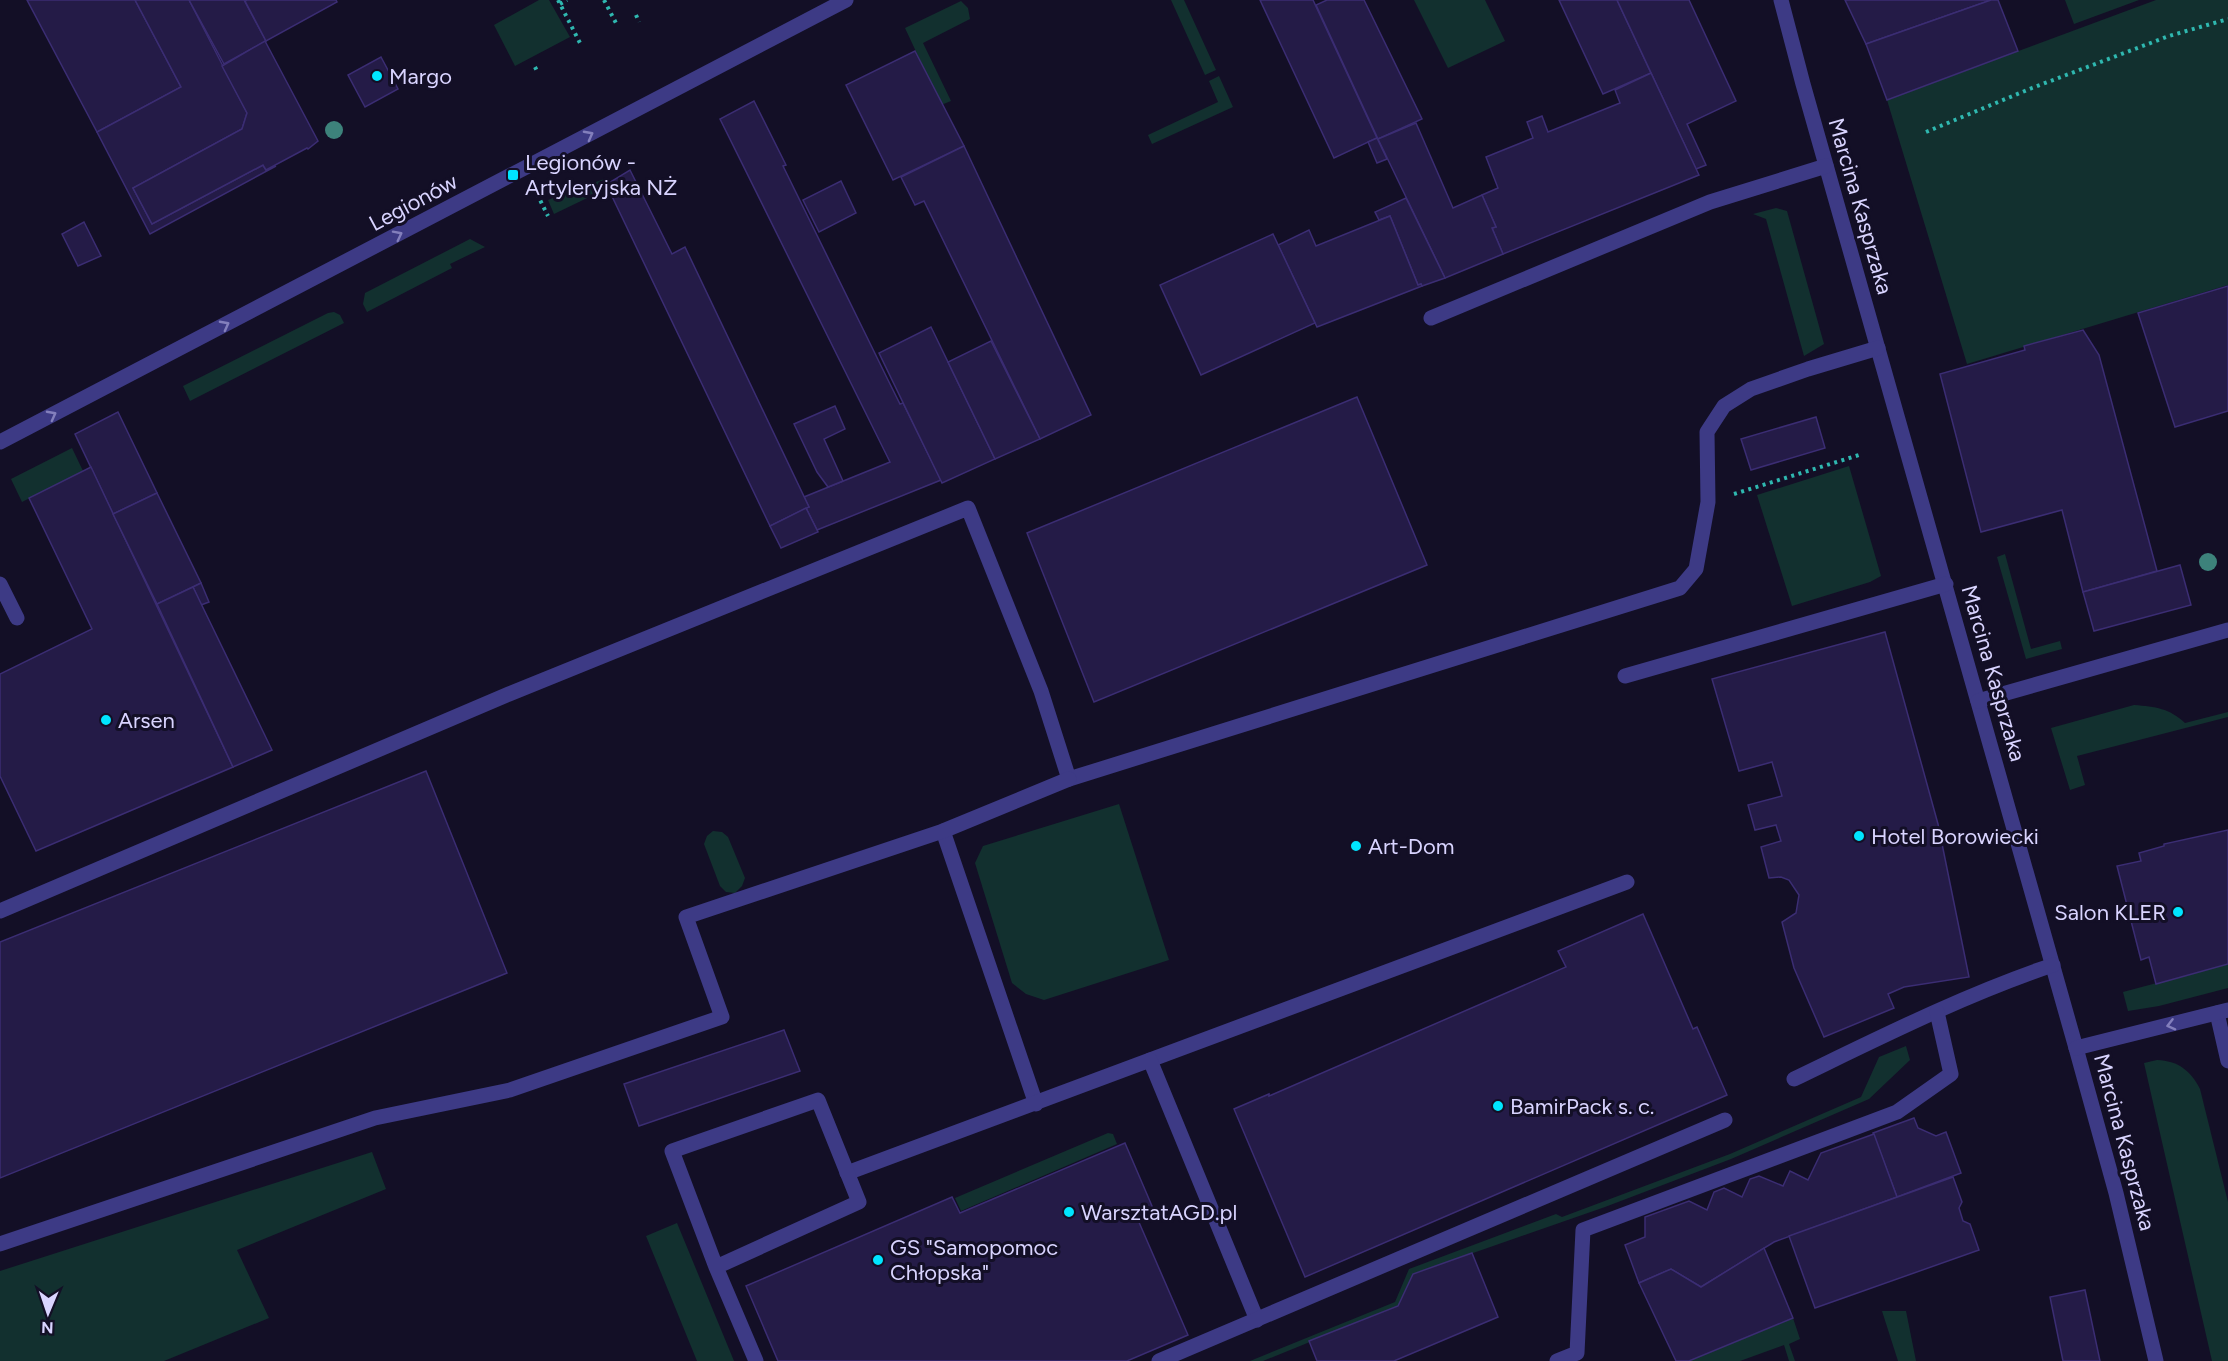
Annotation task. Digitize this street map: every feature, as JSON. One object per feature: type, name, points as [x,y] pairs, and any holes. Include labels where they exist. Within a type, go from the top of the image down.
[{"type":"street","name":"Legionów","points":[[0,442],[846,0]]},
{"type":"street","name":"Marcina Kasprzaka","points":[[1781,0],[2076,1048],[2119,1205],[2156,1361]]},
{"type":"street","points":[[1431,318],[1710,202],[1826,166]]},
{"type":"street","points":[[0,1244],[375,1118],[510,1090],[722,1017],[686,917],[942,831],[1069,779],[1680,588],[1696,569],[1708,502],[1707,432],[1724,405],[1751,388],[1878,348]]},
{"type":"street","points":[[0,911],[509,694],[968,508],[1041,691],[1069,779]]},
{"type":"street","points":[[0,584],[17,618]]},
{"type":"street","points":[[1625,676],[1946,584]]},
{"type":"street","points":[[1978,701],[2228,630]]},
{"type":"street","points":[[942,831],[1036,1104]]},
{"type":"street","points":[[847,1173],[1627,882]]},
{"type":"street","points":[[1794,1079],[2004,982],[2053,965]]},
{"type":"street","points":[[1557,1361],[1577,1353],[1582,1230],[1897,1112],[1951,1074],[1937,1012]]},
{"type":"street","points":[[2076,1048],[2222,1012],[2228,1061]]},
{"type":"street","points":[[1150,1060],[1257,1320]]},
{"type":"street","points":[[716,1267],[859,1203],[818,1100],[672,1151],[716,1267],[756,1361]]},
{"type":"street","points":[[1159,1361],[1725,1120]]},
{"type":"path","points":[[567,0],[559,2],[580,44]]},
{"type":"path","points":[[604,0],[617,26]]},
{"type":"path","points":[[636,15],[639,22]]},
{"type":"path","points":[[1926,132],[2032,88],[2169,36],[2228,19]]},
{"type":"path","points":[[535,67],[538,73]]},
{"type":"path","points":[[537,194],[548,216]]},
{"type":"path","points":[[1708,502],[1859,455]]},
{"type":"green space","points":[[539,0],[549,0],[570,37],[515,66],[494,25]]},
{"type":"green space","points":[[1171,0],[1184,0],[1216,70],[1205,75]]},
{"type":"green space","points":[[1414,0],[1485,0],[1505,41],[1448,68]]},
{"type":"green space","points":[[2065,0],[2139,0],[2074,24]]},
{"type":"green space","points":[[2156,0],[2228,0],[2228,285],[1967,364],[1887,100]]},
{"type":"green space","points":[[961,1],[968,8],[970,19],[923,43],[951,101],[941,105],[905,28]]},
{"type":"green space","points":[[1219,76],[1233,107],[1152,144],[1148,135],[1218,102],[1209,81]]},
{"type":"green space","points":[[604,179],[608,188],[554,214],[548,200]]},
{"type":"green space","points":[[1776,208],[1787,211],[1824,344],[1804,356],[1766,219],[1753,214]]},
{"type":"green space","points":[[470,239],[485,247],[450,264],[452,268],[367,312],[363,304],[365,293]]},
{"type":"green space","points":[[334,312],[340,315],[344,323],[190,401],[183,386]]},
{"type":"green space","points":[[72,448],[83,471],[22,502],[11,479]]},
{"type":"green space","points":[[1849,466],[1881,576],[1870,582],[1792,606],[1757,495]]},
{"type":"green space","points":[[2005,554],[2031,649],[2060,641],[2062,649],[2026,659],[1997,557]]},
{"type":"green space","points":[[2134,705],[2162,709],[2185,723],[2228,712],[2228,717],[2077,756],[2085,785],[2070,790],[2051,728]]},
{"type":"green space","points":[[1119,804],[1169,960],[1044,1000],[1026,994],[1012,983],[975,863],[983,846]]},
{"type":"green space","points":[[713,831],[722,832],[728,837],[745,878],[742,886],[735,893],[726,892],[720,886],[704,844],[707,836]]},
{"type":"green space","points":[[2228,964],[2228,988],[2159,1006],[2128,1011],[2123,992]]},
{"type":"green space","points":[[1906,1046],[1910,1060],[1869,1099],[1731,1159],[1605,1207],[1413,1274],[1398,1306],[1263,1361],[1250,1361],[1395,1302],[1409,1269],[1556,1214],[1562,1217],[1730,1154],[1861,1097],[1879,1057]]},
{"type":"green space","points":[[2157,1060],[2171,1062],[2183,1068],[2200,1089],[2228,1202],[2228,1361],[2212,1361],[2144,1063]]},
{"type":"green space","points":[[1108,1133],[1113,1134],[1117,1144],[961,1211],[955,1198]]},
{"type":"green space","points":[[372,1152],[386,1189],[237,1250],[269,1318],[164,1361],[0,1361],[0,1271]]},
{"type":"green space","points":[[677,1223],[734,1361],[697,1361],[646,1236]]},
{"type":"green space","points":[[1882,1311],[1906,1311],[1916,1361],[1898,1361]]},
{"type":"green space","points":[[1793,1318],[1800,1339],[1789,1344],[1795,1361],[1789,1361],[1784,1345],[1740,1361],[1689,1361]]},
{"type":"building","points":[[27,0],[135,0],[181,87],[97,132]]},
{"type":"building","points":[[135,0],[189,0],[247,113],[242,129],[133,188],[152,224],[263,165],[266,170],[276,166],[150,234],[97,132],[181,87]]},
{"type":"building","points":[[189,0],[244,0],[266,41],[224,64]]},
{"type":"building","points":[[336,0],[337,2],[266,41],[245,1]]},
{"type":"building","points":[[1260,0],[1313,0],[1377,138],[1334,158]]},
{"type":"building","points":[[1327,0],[1364,0],[1422,119],[1378,139],[1316,5]]},
{"type":"building","points":[[1559,0],[1617,0],[1651,73],[1603,94]]},
{"type":"building","points":[[1617,0],[1689,0],[1736,101],[1687,124],[1706,165],[1696,169]]},
{"type":"building","points":[[1845,0],[1991,0],[1866,44]]},
{"type":"building","points":[[1991,0],[1998,0],[2018,51],[1887,100],[1866,44]]},
{"type":"building","points":[[265,41],[318,141],[308,149],[266,170],[263,165],[152,224],[133,188],[242,129],[247,113],[222,66]]},
{"type":"building","points":[[915,51],[964,146],[893,180],[846,85]]},
{"type":"building","points":[[381,57],[398,89],[365,107],[348,75]]},
{"type":"building","points":[[1651,73],[1699,175],[1503,254],[1492,228],[1496,227],[1482,195],[1498,188],[1486,157],[1533,138],[1527,122],[1542,116],[1548,132],[1620,103],[1615,90]]},
{"type":"building","points":[[754,101],[786,165],[783,166],[888,380],[900,404],[903,403],[941,480],[817,530],[806,508],[809,507],[804,497],[890,462],[720,119]]},
{"type":"building","points":[[1416,123],[1453,208],[1482,195],[1496,227],[1492,228],[1503,254],[1445,278],[1378,139]]},
{"type":"building","points":[[1377,138],[1387,159],[1377,163],[1368,142]]},
{"type":"building","points":[[964,146],[1091,415],[1040,439],[924,201],[915,205],[901,177]]},
{"type":"building","points":[[630,170],[672,254],[685,247],[809,507],[770,526],[608,188],[607,184]]},
{"type":"building","points":[[841,181],[856,213],[819,232],[803,200]]},
{"type":"building","points":[[1406,198],[1445,278],[1422,286],[1418,285],[1390,216],[1379,220],[1375,212]]},
{"type":"building","points":[[1390,216],[1418,285],[1422,286],[1317,327],[1278,245],[1309,230],[1316,246]]},
{"type":"building","points":[[84,222],[101,256],[78,266],[62,234]]},
{"type":"building","points":[[1273,234],[1315,323],[1201,375],[1160,285]]},
{"type":"building","points":[[2228,286],[2228,411],[2175,427],[2138,313]]},
{"type":"building","points":[[931,327],[995,459],[942,483],[879,353]]},
{"type":"building","points":[[2083,330],[2099,355],[2157,571],[2083,592],[2062,510],[1981,532],[1940,374],[2025,350],[2024,346]]},
{"type":"building","points":[[991,341],[1040,439],[995,459],[948,362]]},
{"type":"building","points":[[1357,397],[1427,565],[1094,702],[1027,533]]},
{"type":"building","points":[[835,406],[845,429],[824,439],[843,481],[828,487],[817,472],[794,424]]},
{"type":"building","points":[[118,412],[157,493],[113,514],[75,434]]},
{"type":"building","points":[[1816,417],[1825,448],[1751,470],[1741,439]]},
{"type":"building","points":[[91,467],[233,767],[36,851],[0,776],[0,674],[92,629],[29,498]]},
{"type":"building","points":[[157,493],[201,583],[157,604],[113,514]]},
{"type":"building","points":[[806,508],[818,532],[781,548],[770,526]]},
{"type":"building","points":[[2180,565],[2191,605],[2094,631],[2083,592]]},
{"type":"building","points":[[201,583],[209,602],[201,605],[193,587]]},
{"type":"building","points":[[193,587],[272,750],[233,767],[157,604]]},
{"type":"building","name":"Hotel Borowiecki","points":[[1885,632],[1938,824],[1969,977],[1904,987],[1888,994],[1894,1008],[1824,1037],[1794,968],[1782,922],[1796,913],[1799,895],[1789,880],[1781,877],[1769,878],[1761,847],[1781,841],[1776,825],[1755,830],[1748,805],[1782,796],[1772,762],[1739,771],[1712,679]]},
{"type":"building","points":[[426,771],[507,973],[0,1178],[0,942]]},
{"type":"building","name":"Salon KLER","points":[[2228,830],[2228,964],[2156,984],[2149,957],[2141,960],[2117,866],[2141,861],[2139,853],[2164,846],[2164,844]]},
{"type":"building","points":[[1643,914],[1693,1029],[1697,1027],[1727,1095],[1305,1277],[1234,1109],[1269,1094],[1269,1096],[1566,967],[1558,951]]},
{"type":"building","points":[[784,1030],[800,1071],[639,1126],[624,1084]]},
{"type":"building","points":[[1914,1118],[1918,1128],[1936,1136],[1946,1132],[1961,1173],[1897,1197],[1873,1133]]},
{"type":"building","points":[[1874,1134],[1897,1197],[1774,1242],[1701,1287],[1671,1269],[1639,1283],[1625,1245],[1645,1237],[1645,1217],[1689,1201],[1707,1210],[1714,1192],[1724,1188],[1742,1197],[1750,1179],[1759,1176],[1783,1186],[1790,1171],[1808,1180],[1821,1153]]},
{"type":"building","points":[[1125,1143],[1155,1213],[1138,1220],[1188,1335],[1127,1361],[778,1361],[746,1286],[952,1197],[960,1213]]},
{"type":"building","points":[[1953,1177],[1962,1202],[1959,1208],[1963,1221],[1970,1224],[1979,1250],[1815,1308],[1789,1236]]},
{"type":"building","points":[[1764,1248],[1793,1318],[1689,1361],[1676,1361],[1639,1283],[1671,1269],[1701,1287]]},
{"type":"building","points":[[1472,1253],[1498,1317],[1394,1361],[1317,1361],[1309,1341],[1398,1306],[1413,1274]]},
{"type":"building","points":[[2085,1290],[2100,1361],[2063,1361],[2050,1297]]},
{"type":"place","name":"Margo","points":[[377,76]]},
{"type":"place","name":"Legionów - Artyleryjska NŻ","points":[[513,175]]},
{"type":"place","name":"Arsen","points":[[106,720]]},
{"type":"place","name":"Hotel Borowiecki","points":[[1859,836]]},
{"type":"place","name":"Art-Dom","points":[[1356,846]]},
{"type":"place","name":"Salon KLER","points":[[2178,912]]},
{"type":"place","name":"BamirPack s. c.","points":[[1498,1106]]},
{"type":"place","name":"WarsztatAGD.pl","points":[[1069,1212]]},
{"type":"place","name":"GS \"Samopomoc Chłopska\"","points":[[878,1260]]}]
